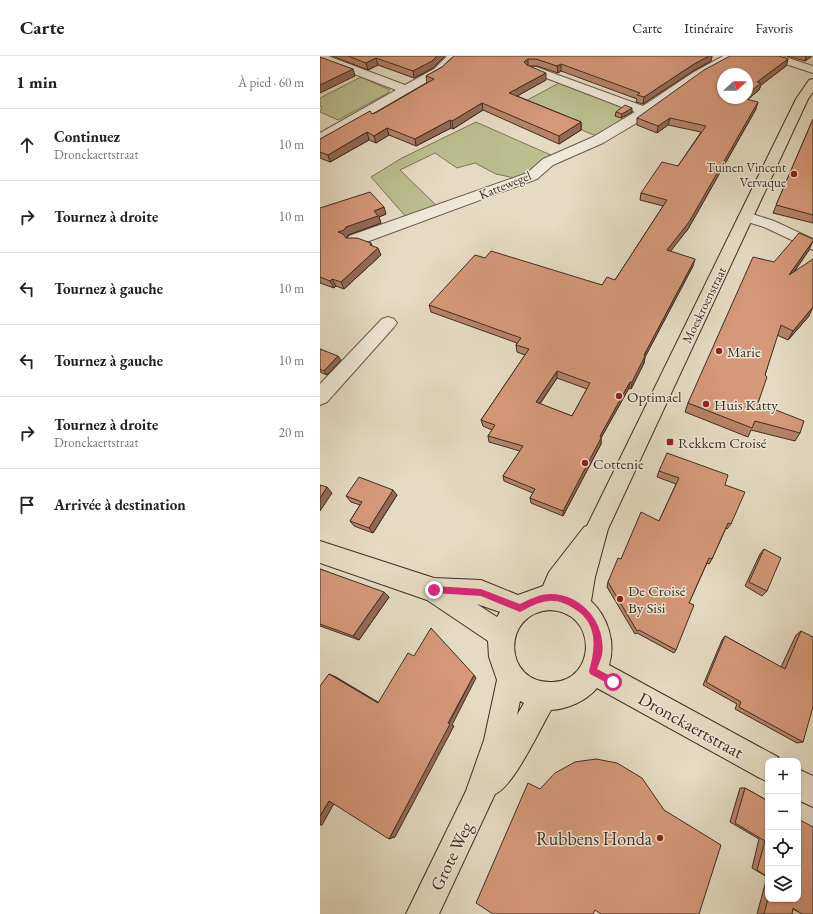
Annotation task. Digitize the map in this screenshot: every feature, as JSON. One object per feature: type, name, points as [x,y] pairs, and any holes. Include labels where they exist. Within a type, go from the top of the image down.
[{"type":"main road","name":"Moeskroenstraat","points":[[578,606],[583,577],[597,529],[802,99],[813,83]]},
{"type":"main road","name":"Moeskroenstraat","points":[[551,597],[558,580],[570,561],[597,529]]},
{"type":"main road","points":[[320,552],[434,590],[502,635]]},
{"type":"main road","points":[[434,590],[481,592],[520,608]]},
{"type":"main road","points":[[551,597],[565,599],[578,606],[584,610],[592,621],[598,637],[598,654],[593,671],[582,685],[566,694],[549,698],[522,689],[511,679],[501,654],[502,635],[510,618],[520,608],[535,600],[551,597]]},
{"type":"main road","name":"Dronckaertstraat","points":[[593,671],[765,765]]},
{"type":"main road","name":"Grote Weg","points":[[422,914],[479,797],[498,740],[511,679]]},
{"type":"main road","name":"Grote Weg","points":[[479,797],[512,752],[543,697]]},
{"type":"main road","points":[[801,786],[813,792]]},
{"type":"street","points":[[320,138],[400,94],[404,89],[438,71],[454,56]]},
{"type":"street","name":"Kattewegel","points":[[355,240],[532,176],[548,162],[598,140],[645,111],[698,74],[731,56]]},
{"type":"street","points":[[772,56],[813,70]]},
{"type":"street","points":[[320,57],[404,89]]},
{"type":"street","points":[[532,69],[645,111]]},
{"type":"street","points":[[746,217],[769,224],[813,245]]},
{"type":"street","points":[[320,397],[388,323]]},
{"type":"green space","points":[[361,77],[390,90],[388,93],[338,120],[320,112],[322,107],[320,106],[320,98]]},
{"type":"green space","points":[[559,83],[626,108],[618,114],[629,118],[596,136],[520,104]]},
{"type":"green space","points":[[476,122],[553,156],[519,179],[496,174],[475,163],[457,168],[435,153],[400,170],[438,207],[407,218],[371,177],[402,158]]},
{"type":"building","points":[[348,56],[437,56],[432,61],[413,71],[376,58],[366,63]]},
{"type":"building","points":[[454,56],[709,56],[694,64],[644,97],[637,95],[640,93],[561,64],[557,66],[536,59],[528,59],[524,62],[527,65],[546,73],[509,93],[581,122],[559,136],[482,103],[452,121],[450,120],[415,139],[387,128],[374,136],[367,132],[328,155],[320,152],[320,139],[370,111],[372,114],[377,112],[434,79],[426,76],[442,67]]},
{"type":"building","points":[[730,56],[779,56],[788,59],[757,82],[761,83],[753,89],[753,68],[717,68],[717,104],[753,104],[753,101],[758,102],[689,222],[667,250],[695,259],[644,355],[645,356],[632,382],[630,382],[600,436],[601,438],[563,511],[530,498],[535,489],[503,476],[523,446],[488,436],[495,425],[481,420],[529,349],[516,345],[521,338],[429,305],[475,255],[485,258],[491,251],[602,285],[607,277],[615,280],[667,200],[641,193],[662,162],[678,166],[706,126],[670,118],[658,126],[637,118],[704,70]],"holes":[[[557,371],[590,383],[572,416],[536,402]]]},
{"type":"building","points":[[320,57],[353,69],[320,85]]},
{"type":"building","points":[[625,105],[632,108],[622,114],[616,112]]},
{"type":"building","points":[[813,119],[813,215],[776,205]]},
{"type":"building","points":[[370,192],[384,207],[374,211],[378,216],[346,227],[344,230],[338,232],[343,234],[346,238],[357,238],[371,243],[370,245],[378,248],[341,282],[332,279],[330,281],[320,277],[320,208]]},
{"type":"building","points":[[799,233],[813,239],[813,241],[789,275],[813,259],[813,307],[793,331],[781,325],[765,375],[767,377],[758,403],[804,421],[800,433],[755,421],[752,428],[688,403],[753,257],[774,262]]},
{"type":"building","points":[[320,349],[338,356],[324,371],[320,369]]},
{"type":"building","points":[[667,453],[728,475],[725,485],[745,492],[731,524],[728,523],[712,559],[709,558],[689,603],[694,605],[676,650],[639,630],[637,631],[608,582],[618,558],[621,559],[641,512],[659,521],[679,478],[659,471]]},
{"type":"building","points":[[359,477],[393,490],[369,528],[350,521],[362,502],[346,496]]},
{"type":"building","points":[[320,485],[327,487],[320,498]]},
{"type":"building","points":[[764,549],[781,558],[767,591],[749,582]]},
{"type":"building","points":[[320,569],[384,592],[353,636],[320,624]]},
{"type":"building","points":[[431,628],[474,675],[448,723],[450,724],[389,839],[329,801],[320,816],[320,686],[329,674],[378,703],[408,653],[414,656]]},
{"type":"building","points":[[801,631],[813,637],[813,707],[803,742],[739,707],[741,702],[706,682],[725,636],[785,669]]},
{"type":"building","points":[[596,759],[617,763],[642,778],[664,810],[721,845],[699,914],[601,914],[595,910],[593,914],[493,914],[476,903],[528,783],[540,789],[555,773],[575,762]]},
{"type":"building","points":[[745,788],[765,799],[765,841],[735,823]]},
{"type":"building","points":[[801,821],[813,827],[813,914],[802,914],[793,908],[792,914],[764,914],[767,902],[801,902]]},
{"type":"building","points":[[765,841],[765,875],[757,870]]},
{"type":"place","name":"Tuinen Vincent Vervaque","points":[[794,174]]},
{"type":"place","name":"Marie","points":[[719,351]]},
{"type":"place","name":"Optimael","points":[[619,396]]},
{"type":"place","name":"Huis Katty","points":[[706,404]]},
{"type":"place","name":"Rekkem Croisé","points":[[670,442]]},
{"type":"place","name":"Cottenie","points":[[585,463]]},
{"type":"place","name":"De Croisé By Sisi","points":[[620,599]]},
{"type":"place","name":"Rubbens Honda","points":[[660,838]]},
{"type":"route","points":[[434,590],[481,592],[520,608],[535,600],[551,597],[565,599],[584,610],[592,621],[598,637],[598,654],[593,671],[613,682]]}]
